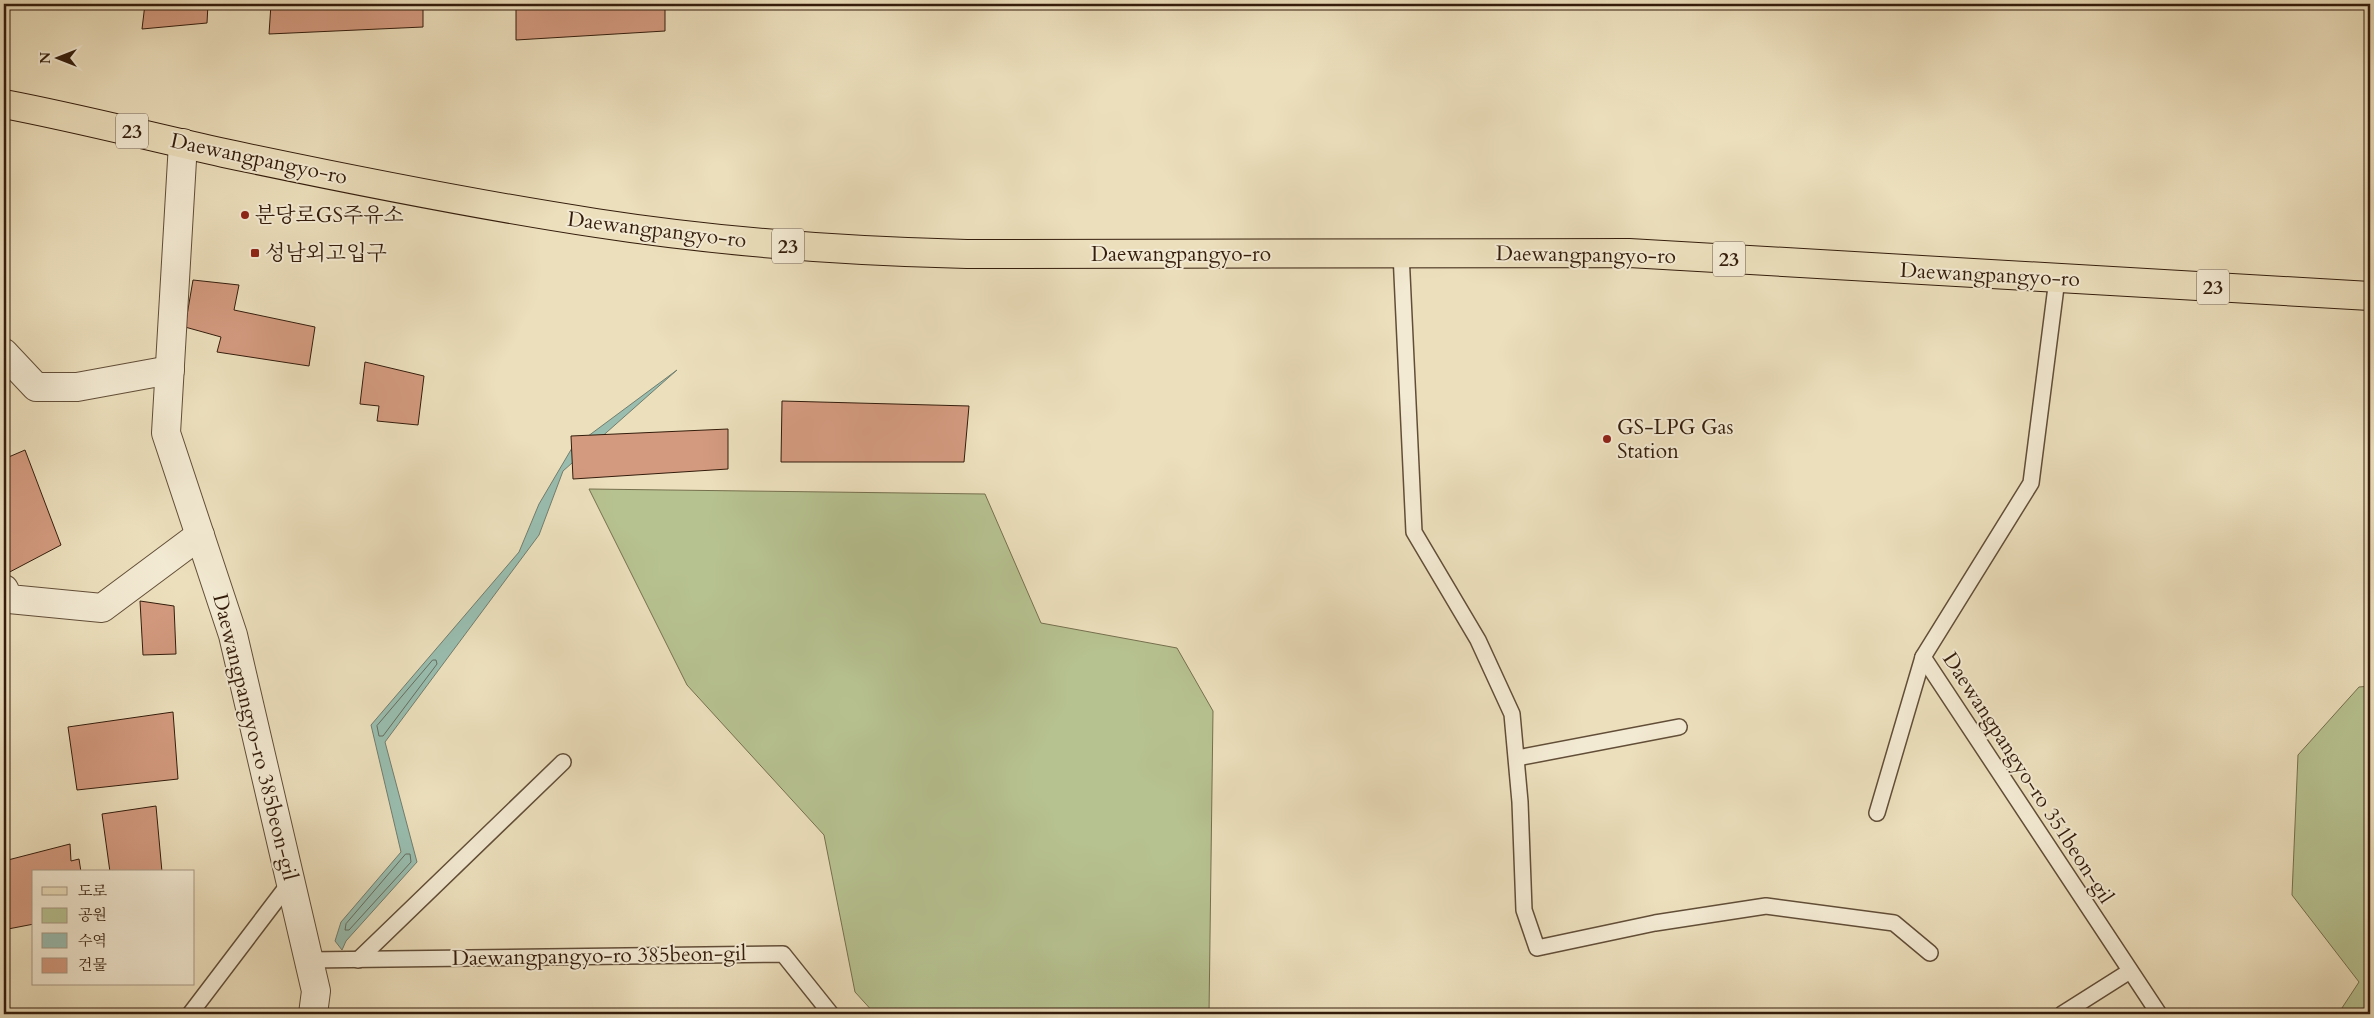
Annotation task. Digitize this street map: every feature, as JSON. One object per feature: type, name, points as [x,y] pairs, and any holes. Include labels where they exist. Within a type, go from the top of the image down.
[{"type":"main road","name":"Daewangpangyo-ro","points":[[4,104],[402,189],[596,224],[780,246],[876,252],[977,254],[1209,255],[1401,252],[1629,254],[2370,296]]},
{"type":"street","name":"Daewangpangyo-ro 385beon-gil","points":[[183,143],[166,433],[234,635],[316,991],[313,1014]]},
{"type":"street","points":[[4,353],[36,386],[77,388],[170,370]]},
{"type":"street","points":[[4,589],[9,599],[102,608],[200,534]]},
{"type":"lane","points":[[1401,252],[1414,532],[1478,640],[1512,714],[1524,910],[1537,948],[1655,923],[1766,906],[1894,923],[1930,953]]},
{"type":"lane","name":"Daewangpangyo-ro 351beon-gil","points":[[2056,279],[2031,483],[1923,657],[2159,1014]]},
{"type":"lane","points":[[1878,813],[1923,657]]},
{"type":"lane","points":[[1516,758],[1679,727]]},
{"type":"lane","points":[[358,960],[564,762]]},
{"type":"lane","points":[[190,1014],[291,880]]},
{"type":"lane","name":"Daewangpangyo-ro 385beon-gil","points":[[309,960],[783,954],[831,1014]]},
{"type":"lane","points":[[2062,1014],[2130,971]]},
{"type":"green space","points":[[589,489],[985,494],[1041,623],[1177,648],[1213,711],[1209,1014],[875,1014],[855,992],[824,835],[687,685]]},
{"type":"green space","points":[[2370,686],[2370,1014],[2338,1014],[2359,982],[2292,895],[2298,755],[2359,687]]},
{"type":"water","points":[[677,370],[563,471],[539,535],[385,742],[417,862],[346,941],[342,950],[335,941],[341,922],[401,852],[371,725],[519,552],[539,504],[572,448]]},
{"type":"building","points":[[145,4],[208,4],[207,23],[142,29]]},
{"type":"building","points":[[271,4],[423,4],[423,27],[269,34]]},
{"type":"building","points":[[516,4],[665,4],[665,31],[516,40]]},
{"type":"building","points":[[193,280],[239,285],[234,310],[315,327],[309,366],[217,352],[221,337],[185,327]]},
{"type":"building","points":[[365,362],[424,376],[418,425],[377,421],[379,406],[360,404]]},
{"type":"building","points":[[782,401],[969,406],[964,462],[781,462]]},
{"type":"building","points":[[728,429],[728,469],[573,479],[571,436]]},
{"type":"building","points":[[25,450],[61,545],[4,575],[4,459]]},
{"type":"building","points":[[140,601],[174,606],[176,654],[143,655]]},
{"type":"building","points":[[173,712],[178,779],[77,790],[68,727]]},
{"type":"building","points":[[156,806],[162,870],[110,870],[102,814]]},
{"type":"building","points":[[70,844],[71,861],[79,859],[81,870],[32,870],[32,924],[8,929],[4,909],[4,861]]},
{"type":"place","name":"분당로GS주유소","points":[[245,215]]},
{"type":"place","name":"성남외고입구","points":[[255,253]]},
{"type":"place","name":"GS-LPG Gas Station","points":[[1607,439]]}]
